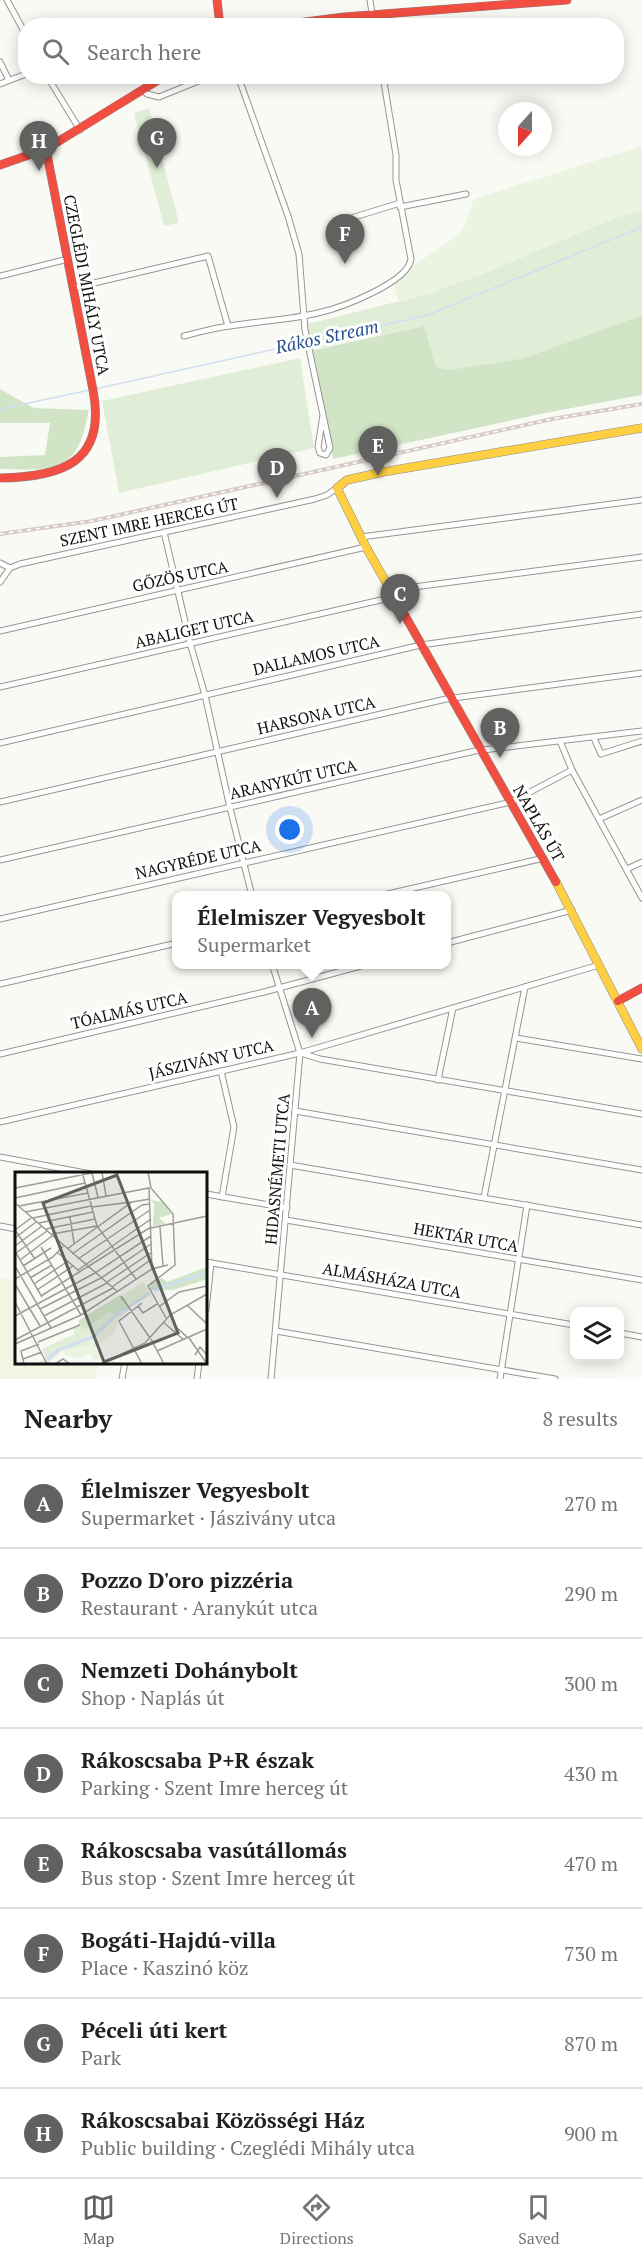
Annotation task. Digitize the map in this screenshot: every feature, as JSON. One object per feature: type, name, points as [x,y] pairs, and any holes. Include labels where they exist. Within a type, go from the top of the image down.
[{"type":"street","points":[[7,0],[18,20]]},
{"type":"street","points":[[217,0],[219,18]]},
{"type":"street","points":[[370,0],[372,18]]},
{"type":"street","points":[[345,18],[567,0]]},
{"type":"street","points":[[0,62],[9,80]]},
{"type":"street","points":[[0,84],[18,77]]},
{"type":"street","points":[[53,84],[80,130]]},
{"type":"street","points":[[0,165],[46,149],[152,84]]},
{"type":"street","points":[[143,90],[147,94],[159,97],[192,84]]},
{"type":"street","points":[[241,84],[299,254],[308,350],[330,448],[326,455],[320,453],[318,447],[322,414]]},
{"type":"street","points":[[184,336],[333,308],[380,288],[408,268],[411,259],[396,180],[396,155],[384,84]]},
{"type":"street","name":"CZEGLÉDI MIHÁLY UTCA","points":[[0,478],[47,476],[68,467],[82,455],[89,444],[95,426],[92,381],[46,149]]},
{"type":"street","points":[[348,219],[400,205],[466,194]]},
{"type":"street","points":[[74,288],[208,256],[228,326]]},
{"type":"street","points":[[0,276],[68,259]]},
{"type":"street","name":"SZENT IMRE HERCEG ÚT","points":[[10,568],[315,499],[327,495],[347,480],[369,474],[642,428]]},
{"type":"street","name":"NAPLÁS ÚT","points":[[337,488],[366,548],[544,858],[642,1049]]},
{"type":"street","points":[[361,537],[642,500]]},
{"type":"street","points":[[164,532],[251,891]]},
{"type":"street","name":"GŐZÖS UTCA","points":[[0,631],[366,548]]},
{"type":"street","name":"ABALIGET UTCA","points":[[0,687],[392,593],[642,556]]},
{"type":"street","points":[[0,563],[10,568],[0,582]]},
{"type":"street","name":"DALLAMOS UTCA","points":[[0,744],[421,645],[642,614]]},
{"type":"street","name":"HARSONA UTCA","points":[[0,802],[451,698],[642,673]]},
{"type":"street","name":"ARANYKÚT UTCA","points":[[0,860],[481,750],[642,731]]},
{"type":"street","points":[[594,738],[601,754],[642,741]]},
{"type":"street","points":[[560,741],[572,770],[642,898]]},
{"type":"street","name":"NAGYRÉDE UTCA","points":[[0,919],[511,802],[572,770]]},
{"type":"street","points":[[598,819],[642,800]]},
{"type":"street","points":[[401,891],[544,858]]},
{"type":"street","points":[[627,869],[642,862]]},
{"type":"street","points":[[451,942],[572,910]]},
{"type":"street","points":[[0,984],[172,943]]},
{"type":"street","name":"JÁSZIVÁNY UTCA","points":[[0,1122],[300,1053],[599,965]]},
{"type":"street","name":"HIDASNÉMETI UTCA","points":[[271,1379],[300,1053],[273,969]]},
{"type":"street","name":"TÓALMÁS UTCA","points":[[0,1054],[279,988],[349,969]]},
{"type":"street","points":[[484,1197],[525,987]]},
{"type":"street","points":[[618,1001],[642,988]]},
{"type":"street","points":[[438,1080],[453,1008]]},
{"type":"street","points":[[516,1038],[642,1059]]},
{"type":"street","points":[[300,1053],[320,1059],[642,1114]]},
{"type":"street","points":[[221,1071],[234,1127],[222,1197]]},
{"type":"street","points":[[295,1110],[642,1170]]},
{"type":"street","points":[[0,1157],[86,1172]]},
{"type":"street","points":[[290,1165],[642,1225]]},
{"type":"street","points":[[207,1194],[287,1208]]},
{"type":"street","points":[[500,1379],[527,1205]]},
{"type":"street","name":"HEKTÁR UTCA","points":[[286,1220],[642,1280]]},
{"type":"street","points":[[0,1226],[15,1229]]},
{"type":"street","points":[[207,1286],[208,1263]]},
{"type":"street","name":"ALMÁSHÁZA UTCA","points":[[208,1263],[570,1324]]},
{"type":"street","points":[[276,1331],[555,1379]]},
{"type":"street","points":[[624,1334],[642,1337]]},
{"type":"street","points":[[122,1379],[125,1364]]},
{"type":"street","points":[[197,1379],[199,1364]]},
{"type":"green space","points":[[149,108],[179,223],[164,226],[134,113]]},
{"type":"green space","points":[[642,146],[642,210],[615,218],[483,274],[399,303],[392,280],[451,240],[463,229],[474,199]]},
{"type":"green space","points":[[642,210],[642,315],[524,358],[449,370],[436,367],[423,326],[310,350],[307,324],[431,293],[615,218]]},
{"type":"green space","points":[[642,315],[642,395],[550,412],[333,459],[310,351],[424,326],[436,367],[449,370],[524,358]]},
{"type":"green space","points":[[300,358],[314,448],[119,493],[102,401]]},
{"type":"green space","points":[[0,389],[34,408],[89,410],[82,438],[71,456],[54,466],[44,468],[0,469],[0,457],[45,455],[50,423],[0,423]]},
{"type":"green space","points":[[0,1277],[15,1280],[15,1364],[98,1364],[95,1379],[0,1379]]},
{"type":"waterway","name":"Rákos Stream","points":[[95,389],[428,315],[642,227]]},
{"type":"waterway","name":"Rákos Stream","points":[[0,409],[90,390]]},
{"type":"railway","points":[[0,534],[92,521],[552,419],[642,404]]},
{"type":"traffic: slow","points":[[395,598],[366,547],[337,488],[347,480],[642,428]]},
{"type":"traffic: slow","points":[[556,882],[642,1049]]},
{"type":"traffic: jam","points":[[217,0],[219,18]]},
{"type":"traffic: jam","points":[[336,18],[567,0]]},
{"type":"traffic: jam","points":[[0,165],[46,149],[152,84]]},
{"type":"traffic: jam","points":[[0,478],[42,474],[60,469],[75,461],[86,450],[93,434],[96,415],[46,149]]},
{"type":"traffic: jam","points":[[395,598],[556,882]]},
{"type":"traffic: jam","points":[[618,1001],[642,988]]},
{"type":"place","name":"Péceli úti kert","points":[[157,168]]},
{"type":"place","name":"Rákoscsabai Közösségi Ház","points":[[39,171]]},
{"type":"place","name":"Bogáti-Hajdú-villa","points":[[345,264]]},
{"type":"place","name":"Rákoscsaba vasútállomás","points":[[378,476]]},
{"type":"place","name":"Rákoscsaba P+R észak","points":[[277,498]]},
{"type":"place","name":"Nemzeti Dohánybolt","points":[[400,624]]},
{"type":"place","name":"Pozzo D'oro pizzéria","points":[[500,758]]},
{"type":"place","name":"Élelmiszer Vegyesbolt","points":[[312,1038]]}]
